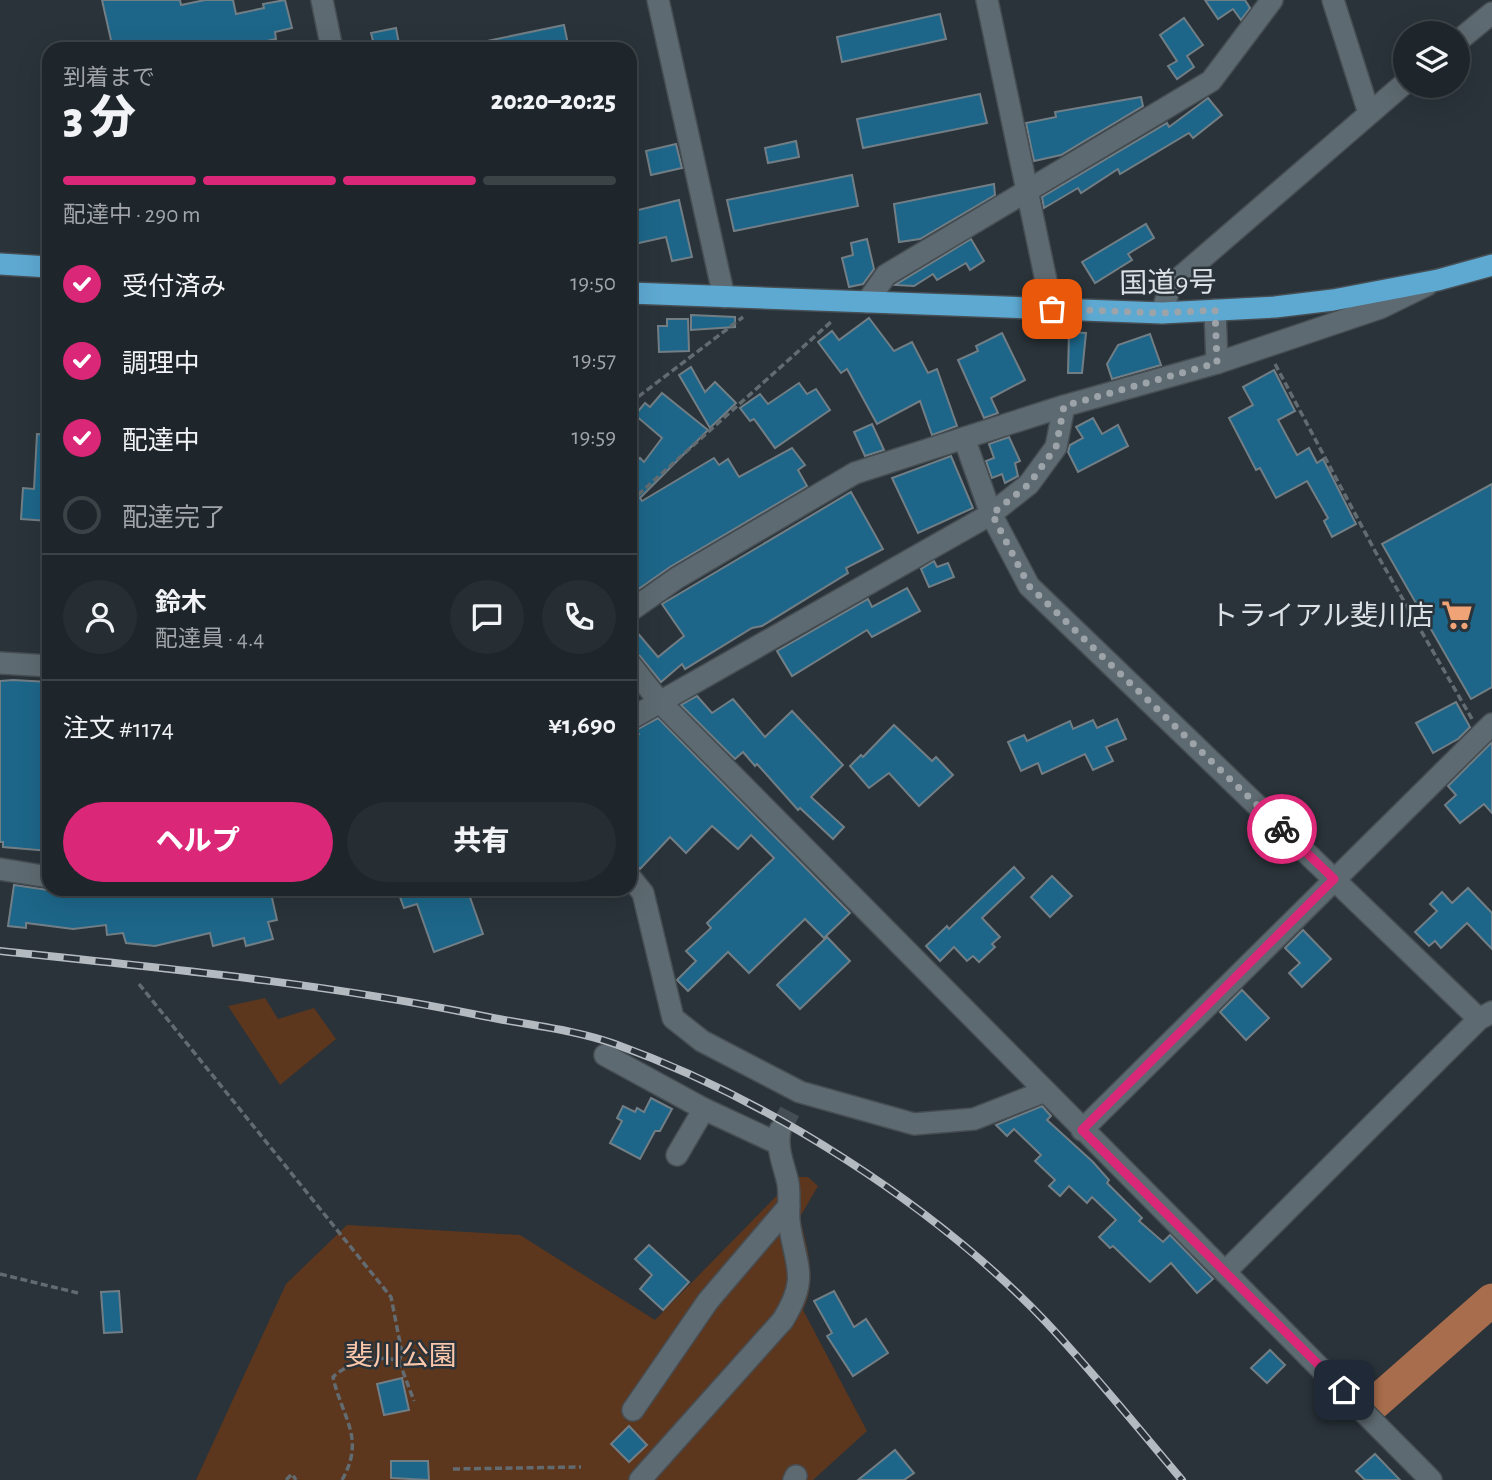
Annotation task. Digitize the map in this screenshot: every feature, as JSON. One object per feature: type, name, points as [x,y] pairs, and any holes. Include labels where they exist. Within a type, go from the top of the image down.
[{"type":"highway","points":[[0,264],[42,267]]},
{"type":"highway","name":"国道9号","points":[[637,293],[1162,313],[1333,300],[1438,280],[1492,265]]},
{"type":"street","points":[[321,0],[330,42]]},
{"type":"street","points":[[658,0],[724,297]]},
{"type":"street","points":[[987,0],[1052,309]]},
{"type":"street","points":[[860,301],[886,275],[1211,82],[1272,0]]},
{"type":"street","points":[[1333,0],[1369,113]]},
{"type":"street","points":[[1470,31],[1492,13]]},
{"type":"street","points":[[1162,313],[1170,286],[1393,93]]},
{"type":"street","points":[[637,606],[677,578],[855,472],[1064,406],[1266,347],[1380,308],[1438,280]]},
{"type":"street","points":[[1215,310],[1217,363]]},
{"type":"street","points":[[637,715],[992,514],[1029,484],[1056,447],[1064,406]]},
{"type":"street","points":[[964,438],[992,514],[1029,586],[1334,879],[1485,1016],[1225,1272]]},
{"type":"street","points":[[0,663],[42,666]]},
{"type":"street","points":[[637,673],[659,701],[911,953],[1043,1092],[1431,1480]]},
{"type":"street","points":[[1082,1130],[1486,728]]},
{"type":"street","points":[[0,869],[42,876]]},
{"type":"street","points":[[637,886],[643,893],[673,1017],[702,1041],[795,1101],[914,1124],[974,1119],[1043,1092]]},
{"type":"street","points":[[605,1055],[704,1109],[779,1137],[789,1186],[789,1206],[800,1286],[783,1320],[640,1480]]},
{"type":"street","points":[[677,1154],[704,1109]]},
{"type":"street","points":[[633,1410],[723,1282],[789,1206]]},
{"type":"path","points":[[637,398],[768,298]]},
{"type":"path","points":[[637,496],[860,301]]},
{"type":"path","points":[[1266,347],[1375,551],[1486,728]]},
{"type":"path","points":[[139,984],[391,1297],[402,1353],[399,1361],[414,1402]]},
{"type":"path","points":[[0,1274],[78,1293]]},
{"type":"path","points":[[342,1480],[353,1458],[353,1433],[333,1377],[341,1370],[373,1359],[388,1357],[399,1361]]},
{"type":"path","points":[[453,1469],[581,1467]]},
{"type":"path","points":[[286,1480],[292,1474],[296,1480]]},
{"type":"green space","points":[[265,998],[278,1019],[314,1008],[336,1039],[280,1085],[228,1006]]},
{"type":"green space","name":"斐川公園","points":[[795,1177],[808,1177],[818,1186],[800,1217],[810,1275],[810,1287],[803,1310],[867,1431],[813,1480],[196,1480],[286,1284],[347,1225],[520,1235],[655,1320]]},
{"type":"building","points":[[102,0],[180,0],[181,5],[205,0],[233,0],[236,14],[264,8],[263,4],[285,0],[292,28],[275,32],[276,39],[262,42],[111,42]]},
{"type":"building","points":[[1205,0],[1245,0],[1250,8],[1241,20],[1233,9],[1218,19]]},
{"type":"building","points":[[940,14],[946,39],[842,62],[837,37]]},
{"type":"building","points":[[1184,18],[1203,45],[1187,56],[1194,67],[1177,79],[1168,66],[1177,61],[1160,35]]},
{"type":"building","points":[[564,25],[568,42],[482,42]]},
{"type":"building","points":[[396,28],[399,42],[373,42],[371,33]]},
{"type":"building","points":[[980,94],[987,123],[863,148],[857,119]]},
{"type":"building","points":[[1141,97],[1143,106],[1061,155],[1034,161],[1026,123],[1056,117],[1055,112]]},
{"type":"building","points":[[1208,98],[1222,115],[1193,138],[1189,133],[1120,174],[1118,169],[1081,193],[1078,188],[1044,208],[1042,197],[1167,123],[1169,127]]},
{"type":"building","points":[[796,141],[799,157],[768,163],[765,148]]},
{"type":"building","points":[[676,144],[682,168],[651,175],[646,151]]},
{"type":"building","points":[[852,175],[858,206],[734,231],[727,200]]},
{"type":"building","points":[[994,184],[995,195],[920,239],[899,242],[894,204]]},
{"type":"building","points":[[679,200],[692,257],[672,261],[666,237],[637,243],[637,210]]},
{"type":"building","points":[[1146,224],[1154,238],[1128,254],[1132,260],[1095,283],[1082,262]]},
{"type":"building","points":[[867,239],[874,269],[863,284],[849,287],[842,258],[853,255],[851,243]]},
{"type":"building","points":[[971,239],[984,261],[970,270],[966,263],[937,280],[933,274],[914,286],[895,285]]},
{"type":"building","points":[[691,315],[735,317],[735,327],[691,330]]},
{"type":"building","points":[[869,318],[894,351],[912,342],[928,373],[937,369],[957,426],[932,435],[920,401],[877,424],[847,369],[841,373],[818,342],[832,331],[839,340]]},
{"type":"building","points":[[667,319],[688,319],[689,351],[659,352],[658,326],[667,326]]},
{"type":"building","points":[[1069,332],[1086,333],[1082,373],[1068,373]]},
{"type":"building","points":[[1002,333],[1025,380],[991,398],[998,413],[984,418],[958,360],[978,351],[976,346]]},
{"type":"building","points":[[1150,334],[1161,365],[1112,379],[1107,364],[1118,345]]},
{"type":"building","points":[[691,367],[705,392],[715,382],[736,403],[710,428],[679,375]]},
{"type":"building","points":[[1274,370],[1295,411],[1278,420],[1297,455],[1309,448],[1317,463],[1323,459],[1356,524],[1332,537],[1324,521],[1328,518],[1307,481],[1276,498],[1260,468],[1256,470],[1229,418],[1253,405],[1243,387]]},
{"type":"building","points":[[799,383],[807,394],[816,389],[830,410],[775,448],[754,419],[750,421],[740,408],[760,394],[768,404]]},
{"type":"building","points":[[662,393],[708,430],[640,498],[642,501],[714,458],[719,465],[728,459],[739,477],[792,448],[805,465],[798,470],[807,486],[670,567],[637,590],[637,461],[640,458],[644,462],[662,438],[637,417],[645,403],[650,407]]},
{"type":"building","points":[[1093,418],[1102,434],[1118,425],[1128,446],[1078,472],[1068,452],[1070,445],[1083,438],[1076,427]]},
{"type":"building","points":[[872,424],[884,450],[865,456],[854,432]]},
{"type":"building","points":[[37,434],[42,434],[42,520],[21,519],[23,488],[34,489]]},
{"type":"building","points":[[1009,437],[1020,461],[1015,463],[1018,476],[1005,483],[1002,474],[992,478],[986,461],[994,458],[989,444]]},
{"type":"building","points":[[951,456],[973,508],[918,533],[892,478]]},
{"type":"building","name":"トライアル斐川店","points":[[1492,484],[1492,687],[1471,699],[1382,544]]},
{"type":"building","points":[[851,492],[883,549],[846,568],[848,573],[762,626],[752,628],[685,669],[682,664],[661,682],[637,654],[637,632],[658,657],[684,636],[662,604]]},
{"type":"building","points":[[934,561],[937,567],[948,563],[954,577],[929,587],[921,569]]},
{"type":"building","points":[[907,588],[920,611],[872,637],[867,630],[792,676],[777,651],[868,599],[872,607]]},
{"type":"building","points":[[0,681],[42,682],[42,850],[3,847],[3,842],[0,842]]},
{"type":"building","points":[[697,696],[712,713],[733,699],[765,737],[792,711],[843,765],[811,797],[844,827],[833,839],[800,808],[798,810],[757,764],[755,766],[743,752],[735,759],[681,705]]},
{"type":"building","points":[[1456,702],[1470,727],[1458,739],[1433,753],[1416,723]]},
{"type":"building","points":[[658,718],[850,913],[824,938],[805,919],[749,973],[728,952],[688,991],[677,980],[696,961],[686,951],[711,928],[707,923],[774,858],[751,835],[738,849],[712,826],[686,853],[670,837],[640,869],[637,866],[637,729]]},
{"type":"building","points":[[1117,719],[1126,739],[1106,747],[1113,761],[1093,770],[1085,754],[1042,774],[1038,763],[1021,771],[1008,742],[1024,735],[1027,741],[1070,721],[1073,729],[1093,720],[1097,728]]},
{"type":"building","points":[[894,725],[932,761],[936,757],[953,775],[919,806],[889,773],[869,788],[850,766],[861,755],[863,757]]},
{"type":"building","points":[[1492,742],[1492,813],[1484,804],[1460,823],[1445,805],[1456,795],[1448,786]]},
{"type":"building","points":[[1014,867],[1024,878],[982,918],[1000,937],[992,944],[995,947],[979,962],[973,956],[967,961],[954,947],[940,961],[926,946],[947,926],[949,929]]},
{"type":"building","points":[[1052,876],[1072,896],[1050,917],[1031,897]]},
{"type":"building","points":[[14,885],[42,889],[42,896],[272,896],[277,920],[268,922],[273,939],[246,946],[244,938],[213,946],[210,933],[155,946],[126,943],[123,933],[107,935],[106,925],[73,929],[26,923],[26,928],[8,926]]},
{"type":"building","points":[[1468,888],[1492,913],[1492,949],[1467,923],[1441,948],[1435,941],[1429,946],[1415,932],[1437,911],[1430,904],[1442,892],[1452,903]]},
{"type":"building","points":[[400,896],[469,896],[483,934],[434,952],[417,904],[404,908]]},
{"type":"building","points":[[1303,930],[1331,959],[1302,987],[1289,973],[1300,963],[1285,948]]},
{"type":"building","points":[[827,937],[850,961],[800,1009],[777,985]]},
{"type":"building","points":[[1242,990],[1269,1018],[1246,1040],[1220,1012]]},
{"type":"building","points":[[651,1098],[672,1109],[660,1131],[655,1131],[640,1159],[610,1143],[622,1121],[617,1118],[623,1106],[635,1112],[637,1108],[644,1112]]},
{"type":"building","points":[[1042,1106],[1051,1116],[1047,1120],[1093,1162],[1109,1180],[1107,1183],[1142,1218],[1139,1221],[1163,1242],[1170,1235],[1213,1279],[1197,1293],[1171,1263],[1150,1282],[1113,1246],[1110,1248],[1099,1237],[1116,1220],[1092,1197],[1087,1203],[1069,1186],[1060,1196],[1049,1186],[1055,1180],[1035,1161],[1041,1155],[1014,1129],[1007,1136],[996,1125]]},
{"type":"building","points":[[649,1245],[689,1282],[663,1310],[640,1289],[652,1275],[635,1259]]},
{"type":"building","points":[[119,1291],[122,1332],[104,1333],[101,1292]]},
{"type":"building","points":[[834,1291],[854,1327],[866,1319],[888,1353],[853,1376],[827,1336],[832,1333],[814,1301]]},
{"type":"building","points":[[1270,1350],[1285,1365],[1267,1383],[1251,1368]]},
{"type":"building","points":[[402,1378],[409,1410],[384,1415],[377,1384]]},
{"type":"building","points":[[629,1426],[647,1445],[629,1462],[611,1444]]},
{"type":"building","points":[[895,1450],[914,1473],[904,1480],[858,1480]]},
{"type":"building","points":[[1375,1454],[1400,1480],[1365,1480],[1356,1471]]},
{"type":"building","points":[[391,1461],[428,1461],[429,1480],[391,1478]]},
{"type":"waterway","points":[[1153,291],[1164,282]]},
{"type":"waterway","points":[[1376,1402],[1492,1300]]},
{"type":"tunnel","points":[[780,1130],[790,1111]]},
{"type":"railway","points":[[0,951],[242,978],[423,1004],[583,1035],[615,1044],[673,1067],[789,1125],[900,1196],[952,1236],[1045,1321],[1182,1480]]},
{"type":"way so far","points":[[1052,309],[1162,313],[1215,310],[1217,363],[1064,406],[1056,447],[1029,484],[992,514],[1029,586],[1282,829]]},
{"type":"place","name":"トライアル斐川店","points":[[1457,615]]},
{"type":"route","points":[[1282,829],[1334,879],[1082,1130],[1344,1390]]}]
